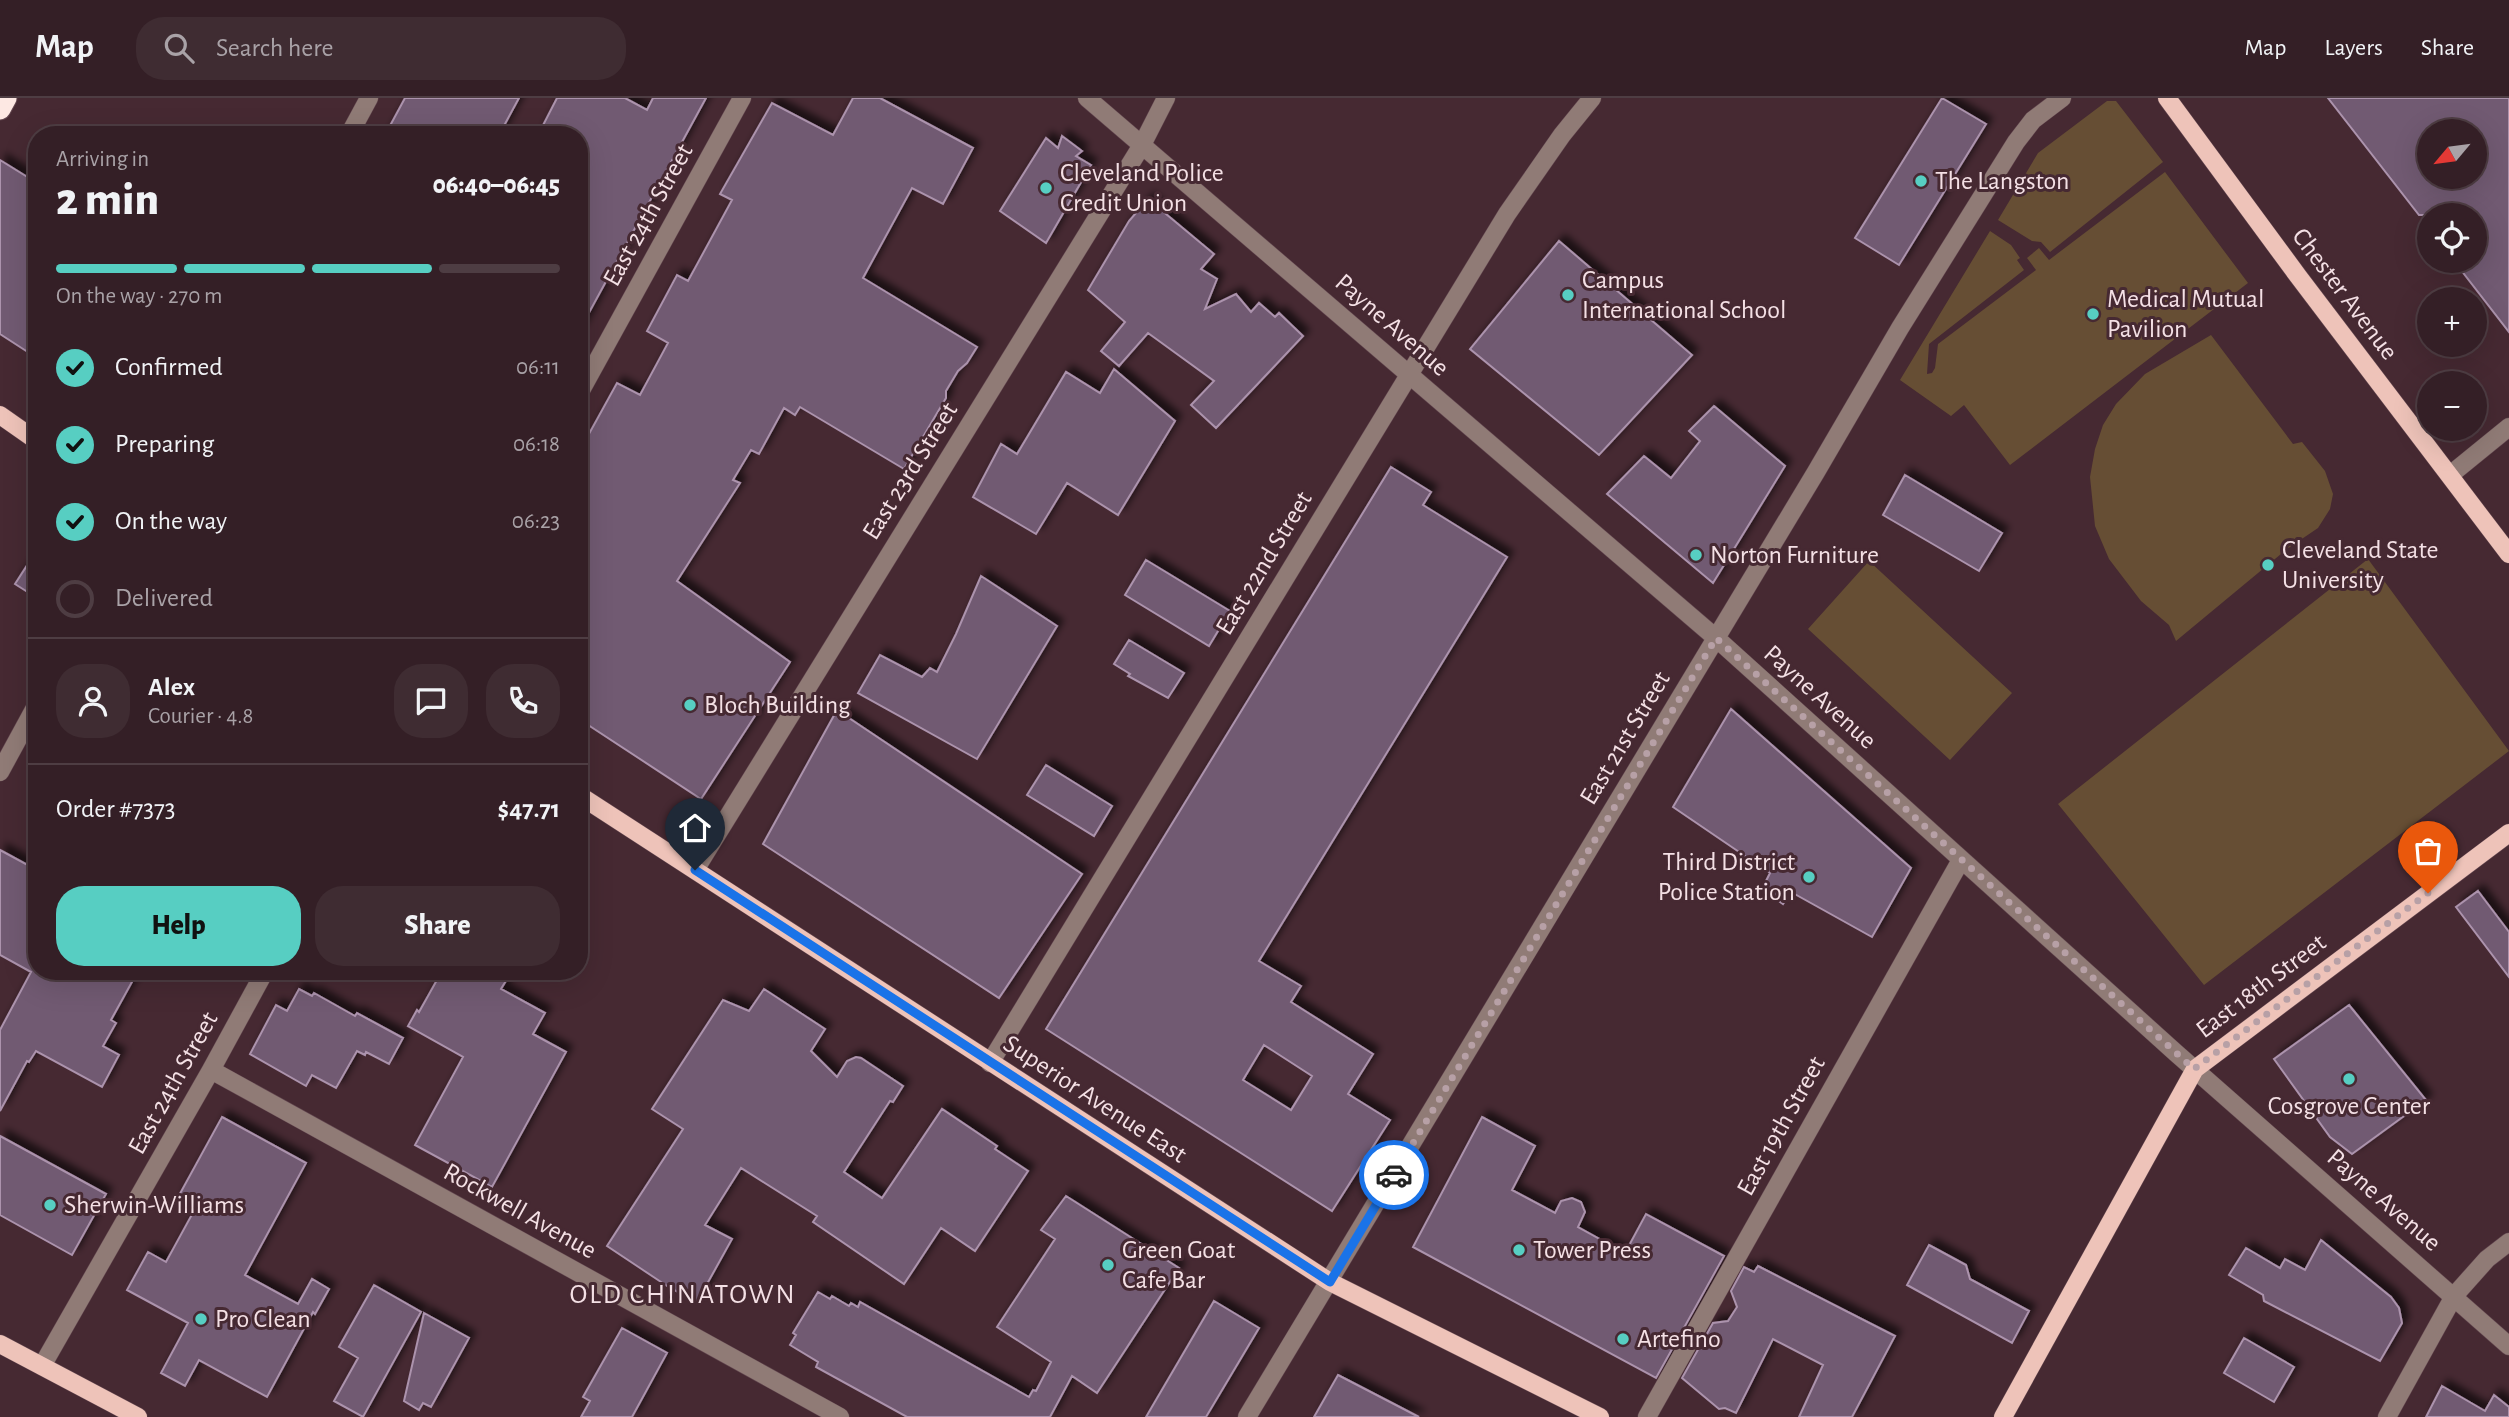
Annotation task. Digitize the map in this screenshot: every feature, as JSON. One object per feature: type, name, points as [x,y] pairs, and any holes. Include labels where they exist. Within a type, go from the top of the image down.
[{"type":"highway","points":[[0,109],[6,98]]},
{"type":"main road","name":"Chester Avenue","points":[[2166,98],[2509,554]]},
{"type":"main road","points":[[0,415],[28,435]]},
{"type":"main road","name":"Superior Avenue East","points":[[588,801],[1330,1282],[1600,1417]]},
{"type":"main road","name":"East 18th Street","points":[[2003,1417],[2194,1069],[2509,833]]},
{"type":"main road","points":[[0,1345],[138,1417]]},
{"type":"street","points":[[354,126],[369,98]]},
{"type":"street","name":"East 24th Street","points":[[588,378],[742,98]]},
{"type":"street","name":"Payne Avenue","points":[[1087,98],[1716,638],[2194,1069],[2509,1346]]},
{"type":"street","name":"East 23rd Street","points":[[695,870],[1142,145],[1166,98]]},
{"type":"street","name":"East 22nd Street","points":[[990,1063],[1507,214],[1562,135],[1592,98]]},
{"type":"street","name":"East 21st Street","points":[[1247,1417],[1900,328],[2016,142],[2033,120],[2062,98]]},
{"type":"street","points":[[2450,475],[2509,428]]},
{"type":"street","points":[[0,772],[28,721]]},
{"type":"street","name":"East 19th Street","points":[[1647,1417],[1961,860]]},
{"type":"street","name":"East 24th Street","points":[[42,1366],[260,980]]},
{"type":"street","name":"Rockwell Avenue","points":[[211,1070],[840,1417]]},
{"type":"street","points":[[2387,1417],[2455,1296],[2487,1259],[2509,1242]]},
{"type":"shaded area","points":[[2107,101],[2116,101],[2163,162],[2050,252],[2041,242],[2032,241],[1998,220],[2038,153]]},
{"type":"shaded area","name":"Medical Mutual Pavilion","points":[[2165,172],[2248,283],[2010,465],[1964,405],[1951,416],[1900,380],[1990,231],[2011,245],[2024,270],[1929,344],[1927,374],[1932,373],[1935,368],[1938,344],[2036,270],[2027,258],[2039,248],[2049,260]]},
{"type":"shaded area","points":[[2211,335],[2293,444],[2302,442],[2325,471],[2333,494],[2330,509],[2318,528],[2287,549],[2176,641],[2169,625],[2141,601],[2109,559],[2095,526],[2090,477],[2103,425],[2116,404],[2145,374]]},
{"type":"shaded area","points":[[2368,559],[2509,751],[2204,985],[2058,804]]},
{"type":"shaded area","points":[[1869,561],[2012,693],[1950,760],[1808,629]]},
{"type":"building","points":[[405,98],[519,98],[504,126],[390,126]]},
{"type":"building","points":[[557,98],[625,98],[647,110],[653,98],[706,98],[588,314],[588,126],[543,126]]},
{"type":"building","points":[[853,98],[880,98],[973,148],[943,204],[912,188],[863,278],[977,347],[946,391],[946,398],[904,469],[800,407],[795,415],[784,408],[759,454],[751,450],[733,480],[740,483],[677,581],[790,662],[701,799],[588,725],[588,436],[617,383],[640,395],[668,343],[647,331],[677,275],[688,281],[732,200],[720,194],[772,103],[833,135]]},
{"type":"building","name":"The Langston","points":[[1942,98],[1986,124],[1899,265],[1855,238]]},
{"type":"building","points":[[2328,98],[2509,98],[2509,332],[2487,304],[2487,287],[2474,287],[2463,273],[2487,273],[2487,203],[2417,203],[2417,212]]},
{"type":"building","name":"Cleveland Police Credit Union","points":[[1062,136],[1082,151],[1076,156],[1091,165],[1046,243],[1000,211],[1046,138],[1058,148]]},
{"type":"building","points":[[0,160],[28,177],[28,352],[0,334]]},
{"type":"building","points":[[1148,199],[1214,254],[1201,269],[1217,279],[1205,309],[1236,294],[1251,312],[1259,303],[1275,317],[1279,313],[1303,336],[1216,428],[1191,405],[1214,381],[1148,333],[1119,366],[1101,351],[1125,322],[1088,290],[1129,221]]},
{"type":"building","name":"Campus International School","points":[[1559,241],[1692,355],[1599,455],[1470,349]]},
{"type":"building","points":[[1114,369],[1175,421],[1118,515],[1067,483],[1036,534],[973,497],[1001,444],[1017,454],[1066,372],[1100,393]]},
{"type":"building","points":[[1714,406],[1785,466],[1713,583],[1607,494],[1644,456],[1671,478],[1700,441],[1689,431]]},
{"type":"building","points":[[1391,467],[1431,492],[1423,505],[1507,557],[1259,961],[1301,986],[1291,1002],[1373,1054],[1348,1094],[1390,1120],[1332,1211],[1046,1029]],"holes":[[[1264,1045],[1312,1076],[1291,1110],[1243,1080]]]},
{"type":"building","points":[[1905,475],[2002,533],[1979,571],[1883,515]]},
{"type":"building","points":[[1146,560],[1230,611],[1209,646],[1125,595]]},
{"type":"building","points":[[28,564],[28,592],[15,584]]},
{"type":"building","points":[[981,576],[1057,626],[977,759],[858,693],[880,655],[922,677],[930,668],[937,672]]},
{"type":"building","points":[[1129,640],[1184,673],[1168,698],[1128,676],[1130,674],[1114,664]]},
{"type":"building","points":[[1731,709],[1911,868],[1872,937],[1791,892],[1783,904],[1762,889],[1770,873],[1673,807]]},
{"type":"building","points":[[837,710],[1082,874],[999,998],[763,844]]},
{"type":"building","points":[[1046,765],[1112,806],[1094,836],[1027,795]]},
{"type":"building","points":[[0,850],[28,865],[28,970],[0,955]]},
{"type":"building","points":[[2478,891],[2509,932],[2509,977],[2456,907]]},
{"type":"building","points":[[28,978],[28,980],[133,980],[111,1020],[116,1023],[103,1046],[119,1055],[102,1087],[36,1051],[29,1062],[27,1061],[0,1111],[0,1030]]},
{"type":"building","points":[[437,980],[506,980],[501,989],[545,1013],[533,1034],[566,1052],[492,1187],[415,1145],[463,1057],[408,1026],[417,1010],[419,1012]]},
{"type":"building","points":[[299,989],[312,996],[314,993],[355,1016],[357,1013],[403,1038],[389,1064],[366,1052],[365,1055],[357,1051],[336,1088],[312,1075],[306,1086],[250,1054],[276,1005],[287,1011]]},
{"type":"building","points":[[764,989],[825,1029],[811,1051],[837,1077],[847,1061],[856,1057],[903,1086],[893,1102],[890,1101],[844,1172],[882,1198],[942,1109],[997,1146],[995,1149],[1028,1171],[975,1251],[941,1228],[904,1284],[813,1222],[817,1216],[741,1168],[705,1225],[732,1239],[697,1302],[670,1288],[607,1246],[683,1129],[652,1109],[723,1000],[749,1011]]},
{"type":"building","name":"Cosgrove Center","points":[[2349,1005],[2426,1100],[2352,1154],[2330,1137],[2274,1059]]},
{"type":"building","points":[[222,1117],[306,1163],[245,1275],[298,1304],[312,1279],[329,1289],[315,1314],[313,1312],[267,1397],[199,1360],[185,1386],[161,1373],[188,1323],[127,1290],[148,1252],[166,1262],[195,1209],[177,1199]]},
{"type":"building","name":"Tower Press","points":[[1482,1117],[1535,1146],[1512,1190],[1555,1213],[1561,1201],[1572,1198],[1581,1202],[1585,1212],[1578,1227],[1625,1253],[1646,1214],[1724,1256],[1656,1378],[1413,1247]]},
{"type":"building","name":"Sherwin-Williams","points":[[0,1136],[106,1194],[72,1255],[0,1215]]},
{"type":"building","points":[[1066,1196],[1179,1268],[1097,1393],[1072,1376],[1050,1417],[907,1417],[816,1367],[818,1362],[790,1345],[796,1335],[793,1333],[818,1292],[830,1299],[832,1296],[849,1306],[851,1303],[858,1307],[860,1302],[1029,1397],[1033,1390],[1036,1391],[1051,1362],[997,1327],[1055,1239],[1041,1230]]},
{"type":"building","points":[[2321,1240],[2391,1297],[2399,1308],[2402,1323],[2380,1361],[2264,1301],[2263,1295],[2229,1275],[2246,1248],[2280,1268],[2285,1259],[2305,1270]]},
{"type":"building","points":[[1929,1245],[1966,1265],[1970,1279],[2029,1311],[2012,1343],[1907,1285]]},
{"type":"building","points":[[1758,1266],[1895,1336],[1852,1417],[1799,1417],[1823,1365],[1773,1339],[1736,1413],[1725,1408],[1719,1409],[1682,1378],[1713,1323],[1728,1321],[1737,1307],[1731,1291],[1744,1267],[1754,1272]]},
{"type":"building","points":[[374,1285],[421,1312],[363,1417],[334,1401],[358,1358],[339,1347]]},
{"type":"building","points":[[1214,1301],[1259,1328],[1206,1417],[1146,1417]]},
{"type":"building","points":[[424,1313],[469,1338],[431,1407],[423,1403],[419,1410],[404,1401]]},
{"type":"building","points":[[622,1328],[667,1353],[632,1417],[581,1417],[590,1401],[583,1397]]},
{"type":"building","points":[[2244,1338],[2294,1367],[2274,1402],[2224,1373]]},
{"type":"building","points":[[1338,1375],[1419,1417],[1314,1417]]},
{"type":"building","points":[[2442,1386],[2485,1411],[2494,1395],[2509,1407],[2509,1417],[2426,1417]]},
{"type":"way so far","points":[[1394,1175],[1716,638],[2194,1069],[2428,893]]},
{"type":"place","name":"The Langston","points":[[1921,181]]},
{"type":"place","name":"Cleveland Police Credit Union","points":[[1046,188]]},
{"type":"place","name":"Campus International School","points":[[1568,295]]},
{"type":"place","name":"Medical Mutual Pavilion","points":[[2093,314]]},
{"type":"place","name":"Norton Furniture","points":[[1696,555]]},
{"type":"place","name":"Cleveland State University","points":[[2268,565]]},
{"type":"place","name":"Bloch Building","points":[[690,705]]},
{"type":"place","name":"Third District Police Station","points":[[1809,877]]},
{"type":"place","name":"Cosgrove Center","points":[[2349,1079]]},
{"type":"place","name":"Sherwin-Williams","points":[[50,1205]]},
{"type":"place","name":"Tower Press","points":[[1519,1250]]},
{"type":"place","name":"Green Goat Cafe Bar","points":[[1108,1265]]},
{"type":"place","name":"Pro Clean","points":[[201,1319]]},
{"type":"place","name":"Artefino","points":[[1623,1339]]},
{"type":"district","name":"OLD CHINATOWN","points":[[683,1295]]},
{"type":"route","points":[[695,870],[1330,1282],[1394,1175]]}]
